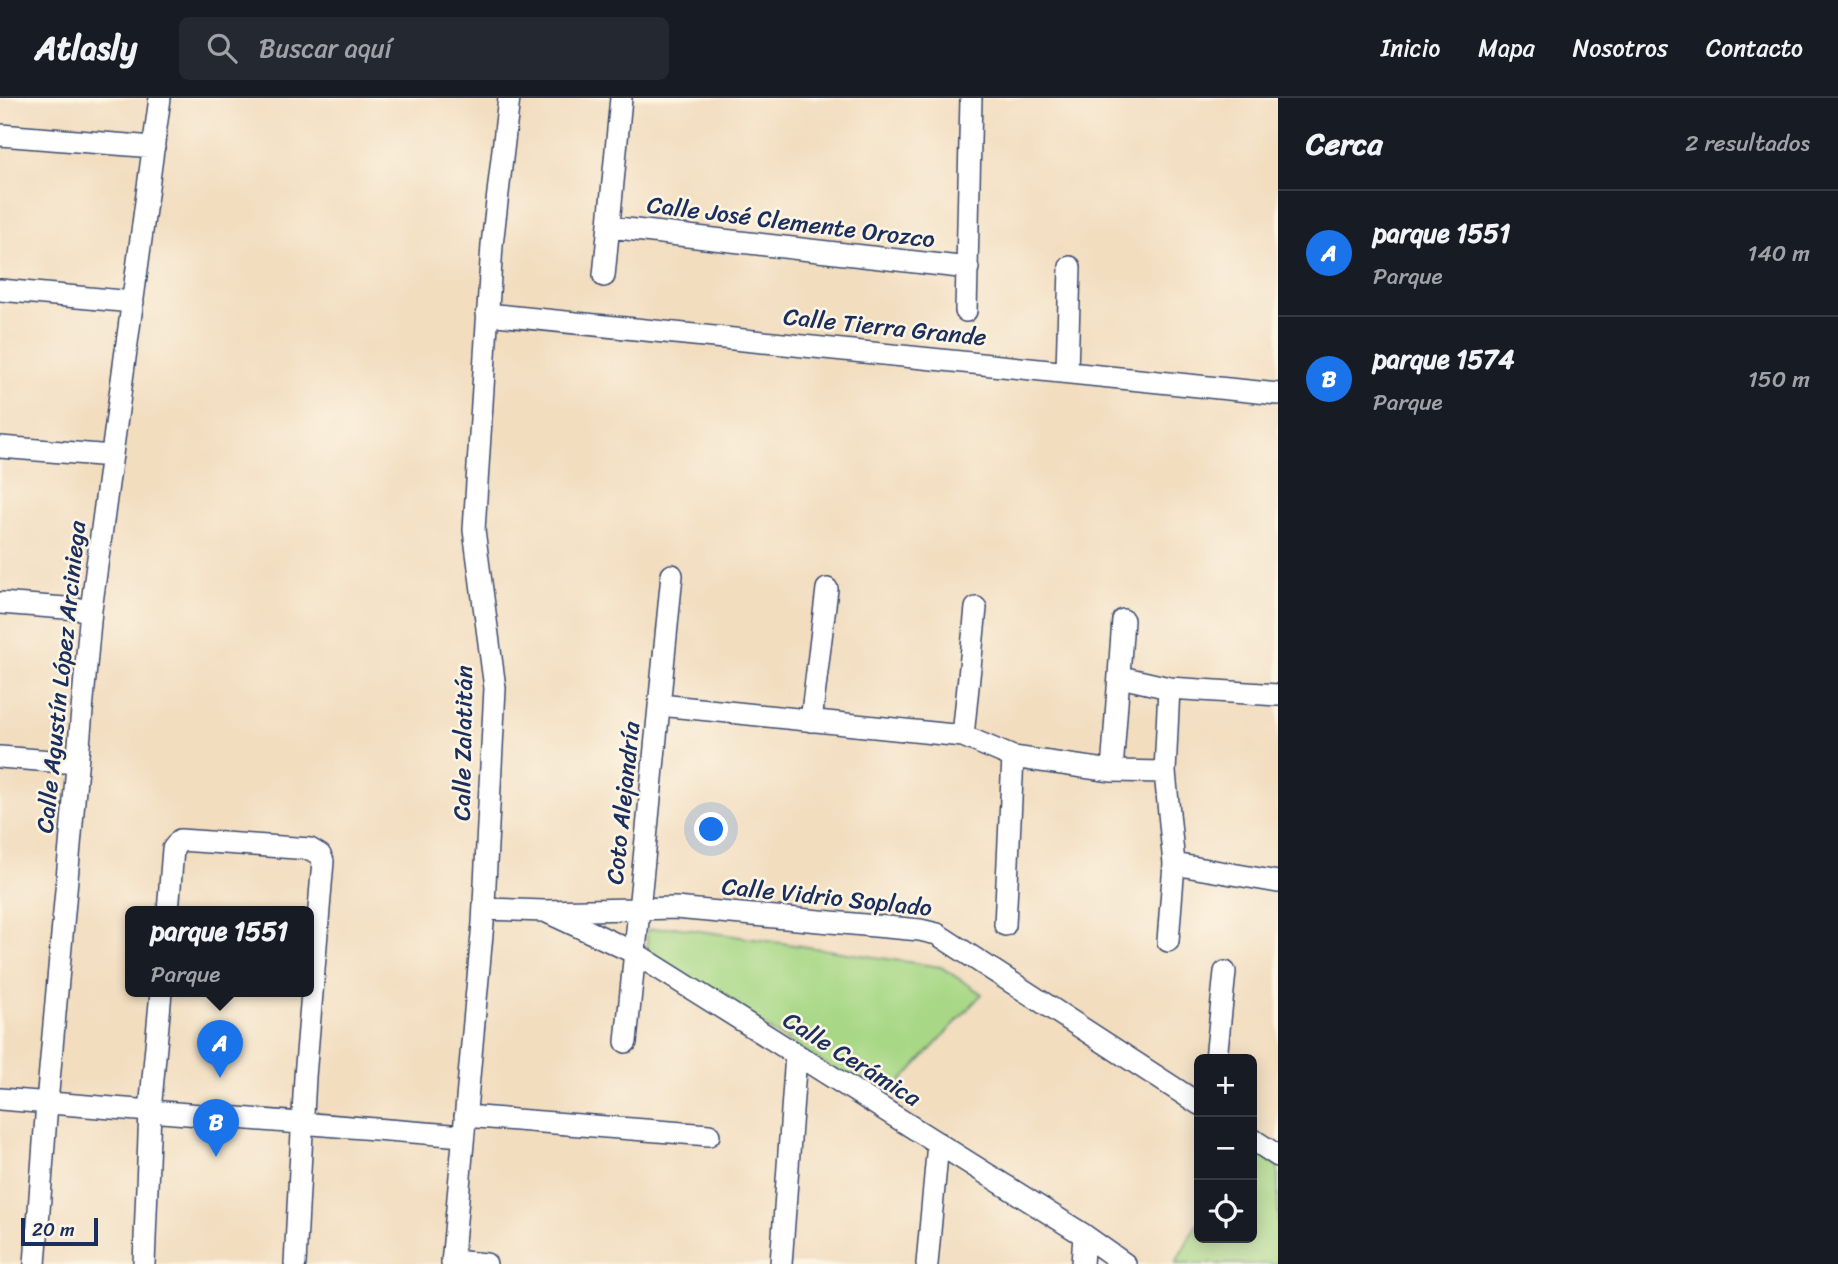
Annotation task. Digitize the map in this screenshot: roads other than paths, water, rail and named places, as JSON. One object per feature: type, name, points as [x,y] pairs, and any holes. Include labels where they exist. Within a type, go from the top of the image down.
[{"type":"street","name":"Calle Agustín López Arciniega","points":[[35,1264],[91,610],[160,98]]},
{"type":"street","name":"Calle Zalatitán","points":[[452,1262],[484,909],[495,688],[474,530],[487,314],[509,98]]},
{"type":"street","points":[[604,276],[621,98]]},
{"type":"street","points":[[966,311],[968,98]]},
{"type":"street","points":[[0,135],[154,147]]},
{"type":"street","name":"Calle José Clemente Orozco","points":[[609,227],[968,268]]},
{"type":"street","points":[[1067,372],[1070,267]]},
{"type":"street","points":[[0,290],[133,302]]},
{"type":"street","name":"Calle Tierra Grande","points":[[487,314],[1278,394]]},
{"type":"street","points":[[0,447],[112,456]]},
{"type":"street","name":"Coto Alejandría","points":[[626,1042],[672,575]]},
{"type":"street","points":[[811,720],[827,589]]},
{"type":"street","points":[[0,603],[91,610]]},
{"type":"street","points":[[963,736],[976,608]]},
{"type":"street","points":[[1112,771],[1121,677],[1123,620]]},
{"type":"street","points":[[1121,677],[1169,688],[1278,695]]},
{"type":"street","points":[[1168,941],[1174,864],[1165,772],[1169,688]]},
{"type":"street","name":"Coto Alejandría","points":[[660,705],[963,736],[1013,757],[1112,771],[1165,772]]},
{"type":"street","points":[[0,757],[77,763]]},
{"type":"street","points":[[1005,925],[1013,757]]},
{"type":"street","points":[[168,906],[173,849],[180,840],[310,849],[320,855],[323,868],[314,983]]},
{"type":"street","points":[[1174,864],[1278,882]]},
{"type":"street","name":"Calle Vidrio Soplado","points":[[484,909],[545,911],[638,906],[920,930],[937,934],[1194,1101]]},
{"type":"street","name":"Calle Cerámica","points":[[545,911],[633,952],[1084,1235],[1125,1264]]},
{"type":"street","points":[[1217,1054],[1225,972]]},
{"type":"street","points":[[144,1264],[150,1111],[161,997]]},
{"type":"street","points":[[295,1264],[313,997]]},
{"type":"street","points":[[780,1264],[796,1055]]},
{"type":"street","points":[[0,1099],[303,1123],[709,1135]]},
{"type":"street","points":[[1257,1142],[1278,1156]]},
{"type":"street","points":[[927,1264],[938,1143]]},
{"type":"street","points":[[1082,1264],[1084,1235]]},
{"type":"street","points":[[452,1262],[486,1264]]},
{"type":"place","name":"parque 1551","points":[[220,1078]]},
{"type":"place","name":"parque 1574","points":[[216,1157]]}]
